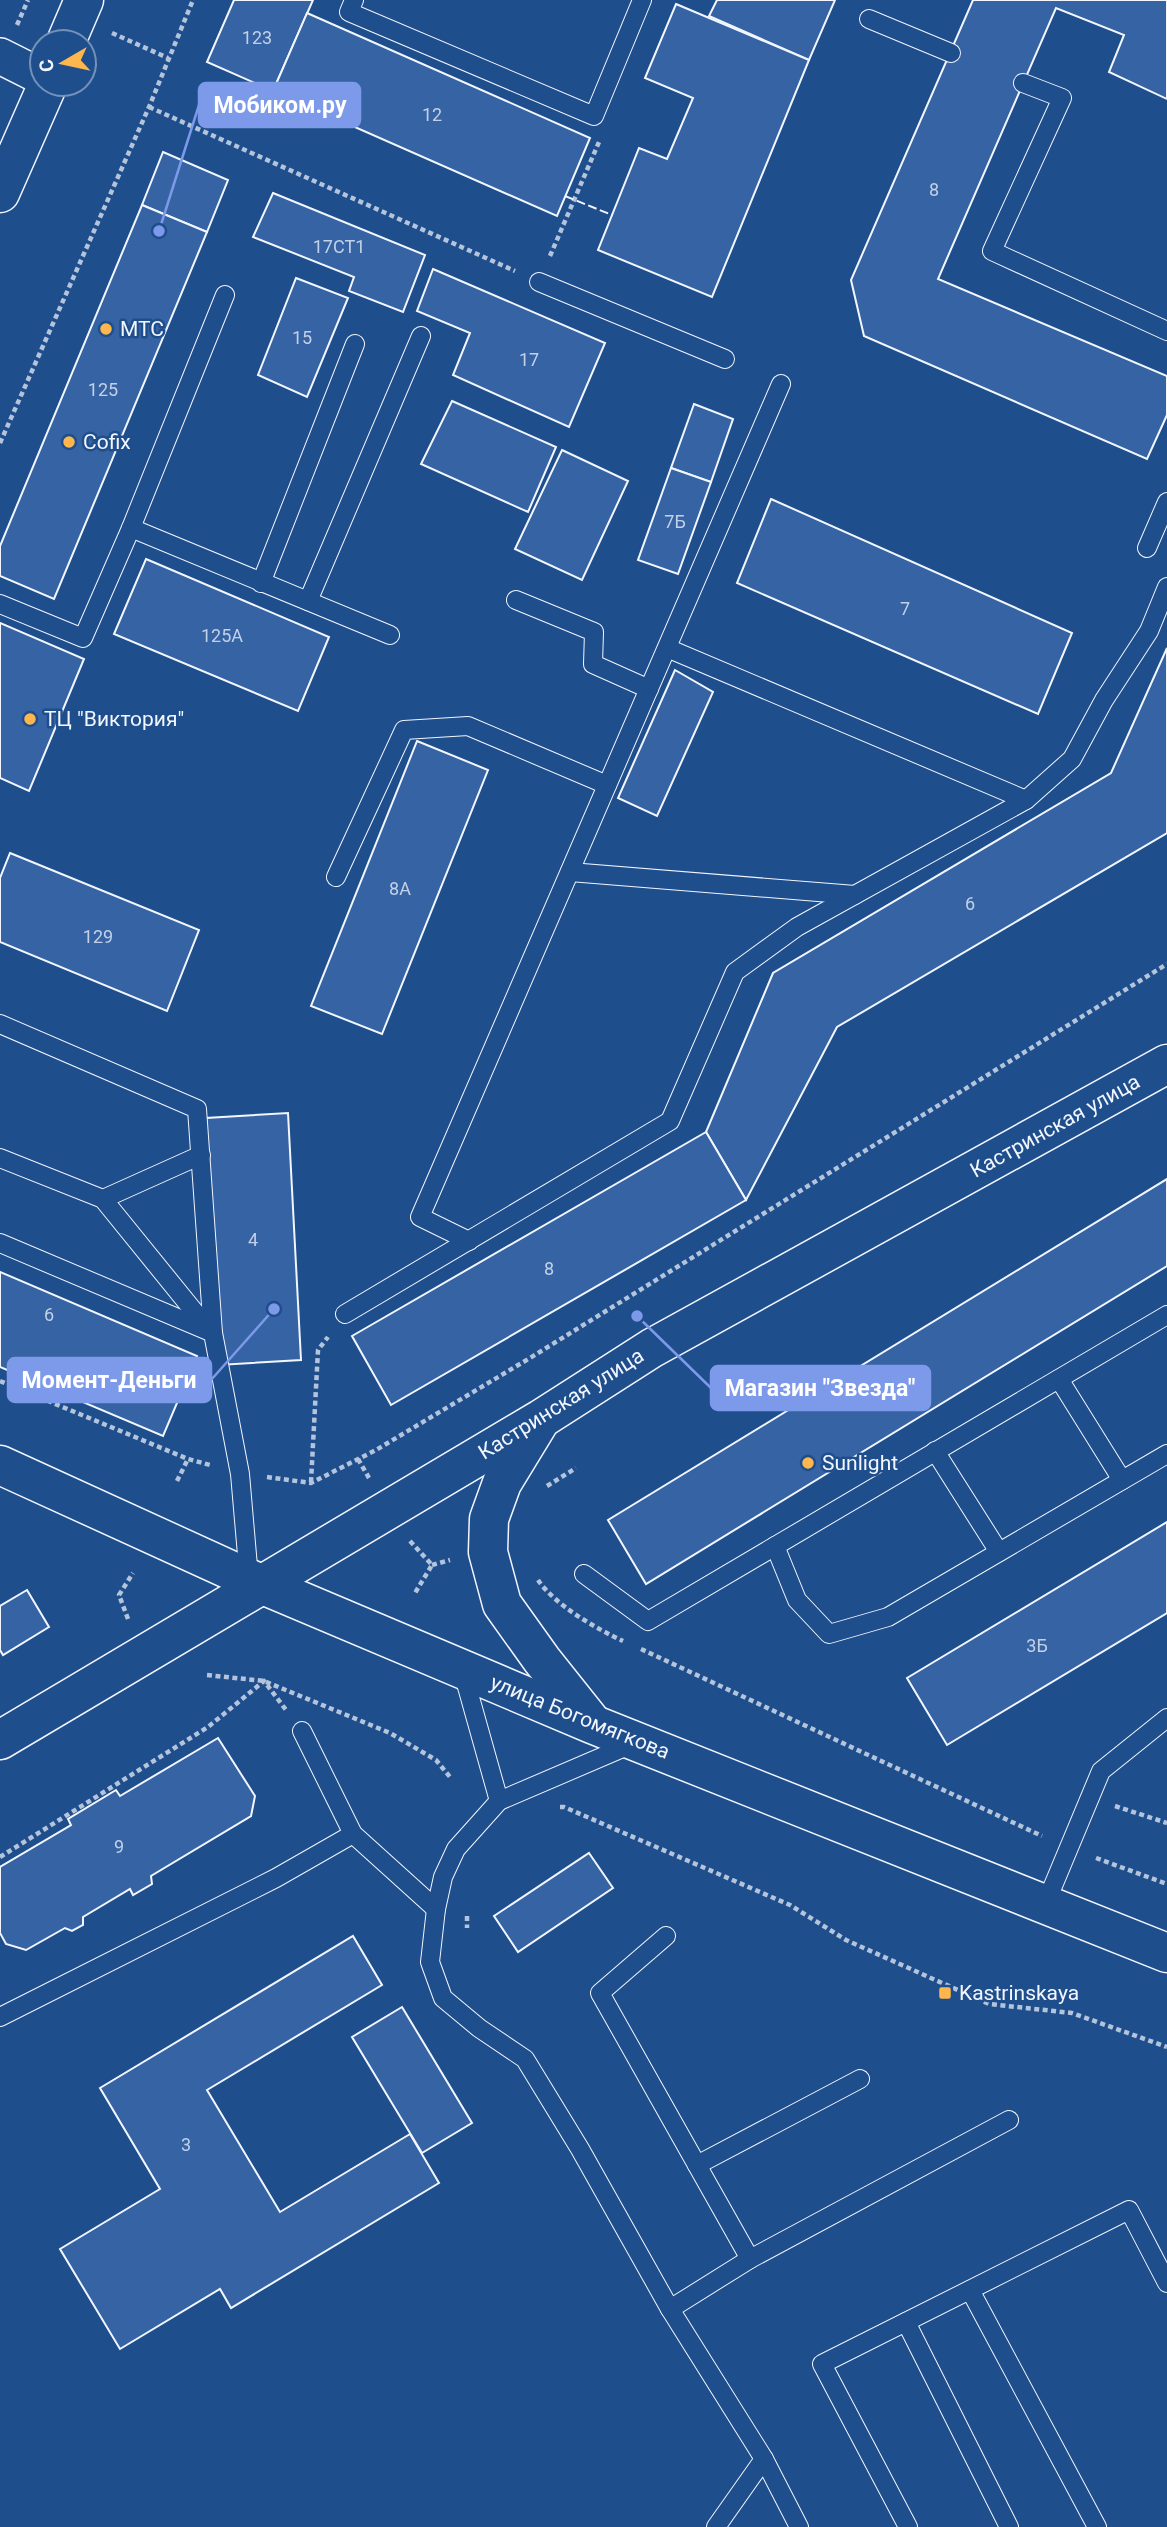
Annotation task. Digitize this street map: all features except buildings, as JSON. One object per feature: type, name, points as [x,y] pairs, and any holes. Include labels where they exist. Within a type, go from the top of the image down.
[{"type":"main road","points":[[72,28],[84,0]]},
{"type":"main road","points":[[0,193],[42,98]]},
{"type":"main road","name":"Кастринская улица","points":[[0,1740],[256,1582],[541,1419],[652,1348],[1167,1064]]},
{"type":"main road","points":[[541,1419],[502,1483],[489,1519],[488,1552],[502,1604],[592,1724]]},
{"type":"main road","name":"улица Богомягкова","points":[[0,1465],[256,1582],[592,1724],[1167,1953]]},
{"type":"street","points":[[0,56],[28,70]]},
{"type":"lane","points":[[354,0],[349,12],[594,116],[642,0]]},
{"type":"lane","points":[[869,19],[951,52]]},
{"type":"lane","points":[[1023,83],[1062,98],[992,251],[1167,331]]},
{"type":"lane","points":[[539,282],[725,359]]},
{"type":"lane","points":[[0,604],[83,638],[131,528],[225,295]]},
{"type":"lane","points":[[307,601],[421,336]]},
{"type":"lane","points":[[261,583],[355,344]]},
{"type":"lane","points":[[469,1241],[420,1217],[780,384]]},
{"type":"lane","points":[[1147,548],[1167,502]]},
{"type":"lane","points":[[131,528],[390,635]]},
{"type":"lane","points":[[345,1314],[670,1121],[735,972],[797,927],[1026,800],[1072,759],[1104,700],[1149,631],[1167,587]]},
{"type":"lane","points":[[516,600],[594,632],[593,664],[649,689]]},
{"type":"lane","points":[[667,648],[1026,800]]},
{"type":"lane","points":[[336,877],[404,730],[468,726],[607,785]]},
{"type":"lane","points":[[570,872],[855,895]]},
{"type":"lane","points":[[0,1024],[197,1108],[213,1333],[240,1474],[256,1582]]},
{"type":"lane","points":[[103,1199],[201,1155]]},
{"type":"lane","points":[[0,1158],[103,1199],[213,1333]]},
{"type":"lane","points":[[0,1243],[213,1333]]},
{"type":"lane","points":[[584,1574],[648,1621],[1167,1315]]},
{"type":"lane","points":[[1059,1379],[1122,1480]]},
{"type":"lane","points":[[935,1451],[999,1552]]},
{"type":"lane","points":[[775,1546],[797,1600],[829,1634],[888,1617],[1167,1454]]},
{"type":"lane","points":[[462,1668],[499,1801]]},
{"type":"lane","points":[[1045,1905],[1101,1771],[1167,1718]]},
{"type":"lane","points":[[302,1731],[353,1835],[436,1909]]},
{"type":"lane","points":[[638,1742],[499,1801],[456,1849],[443,1877],[430,1962],[443,1998],[479,2028],[526,2059],[670,2309],[764,2459],[799,2527]]},
{"type":"lane","points":[[0,2017],[276,1878],[353,1835]]},
{"type":"lane","points":[[666,1936],[600,1993],[750,2259]]},
{"type":"lane","points":[[697,2165],[860,2079]]},
{"type":"lane","points":[[670,2309],[750,2259],[1009,2120]]},
{"type":"lane","points":[[908,2527],[822,2364],[1129,2210],[1167,2283]]},
{"type":"lane","points":[[970,2290],[1097,2527]]},
{"type":"lane","points":[[906,2322],[1009,2527]]},
{"type":"lane","points":[[716,2527],[764,2459]]},
{"type":"path","points":[[0,443],[149,107],[193,0]]},
{"type":"path","points":[[149,107],[539,282],[602,136]]},
{"type":"path","points":[[0,1381],[188,1459],[240,1474],[311,1483],[376,1450],[542,1351],[1167,964]]},
{"type":"path","points":[[311,1483],[318,1350],[345,1314]]},
{"type":"path","points":[[177,1481],[188,1459]]},
{"type":"path","points":[[536,1493],[576,1468]]},
{"type":"path","points":[[410,1541],[432,1565],[415,1593]]},
{"type":"path","points":[[531,1570],[546,1592],[603,1632],[1068,1848],[1167,1884]]},
{"type":"path","points":[[128,1621],[119,1595],[133,1573]]},
{"type":"path","points":[[207,1675],[264,1681],[390,1733],[436,1760],[450,1777]]},
{"type":"path","points":[[264,1681],[302,1731]]},
{"type":"path","points":[[0,1857],[208,1727],[264,1681]]},
{"type":"path","points":[[1090,1798],[1167,1823]]},
{"type":"path","points":[[551,1809],[564,1807],[790,1905],[846,1940],[989,2004],[1072,2013],[1167,2047]]},
{"type":"path","points":[[467,1914],[467,1928]]},
{"type":"fence","points":[[565,196],[612,215]]},
{"type":"place","name":"Мобиком.ру","points":[[159,231]]},
{"type":"place","name":"МТС","points":[[106,329]]},
{"type":"place","name":"Cofix","points":[[69,442]]},
{"type":"place","name":"ТЦ \"Виктория\"","points":[[30,719]]},
{"type":"place","name":"Момент-Деньги","points":[[274,1309]]},
{"type":"place","name":"Магазин \"Звезда\"","points":[[637,1316]]},
{"type":"place","name":"Sunlight","points":[[808,1463]]},
{"type":"place","name":"Kastrinskaya","points":[[945,1993]]}]
